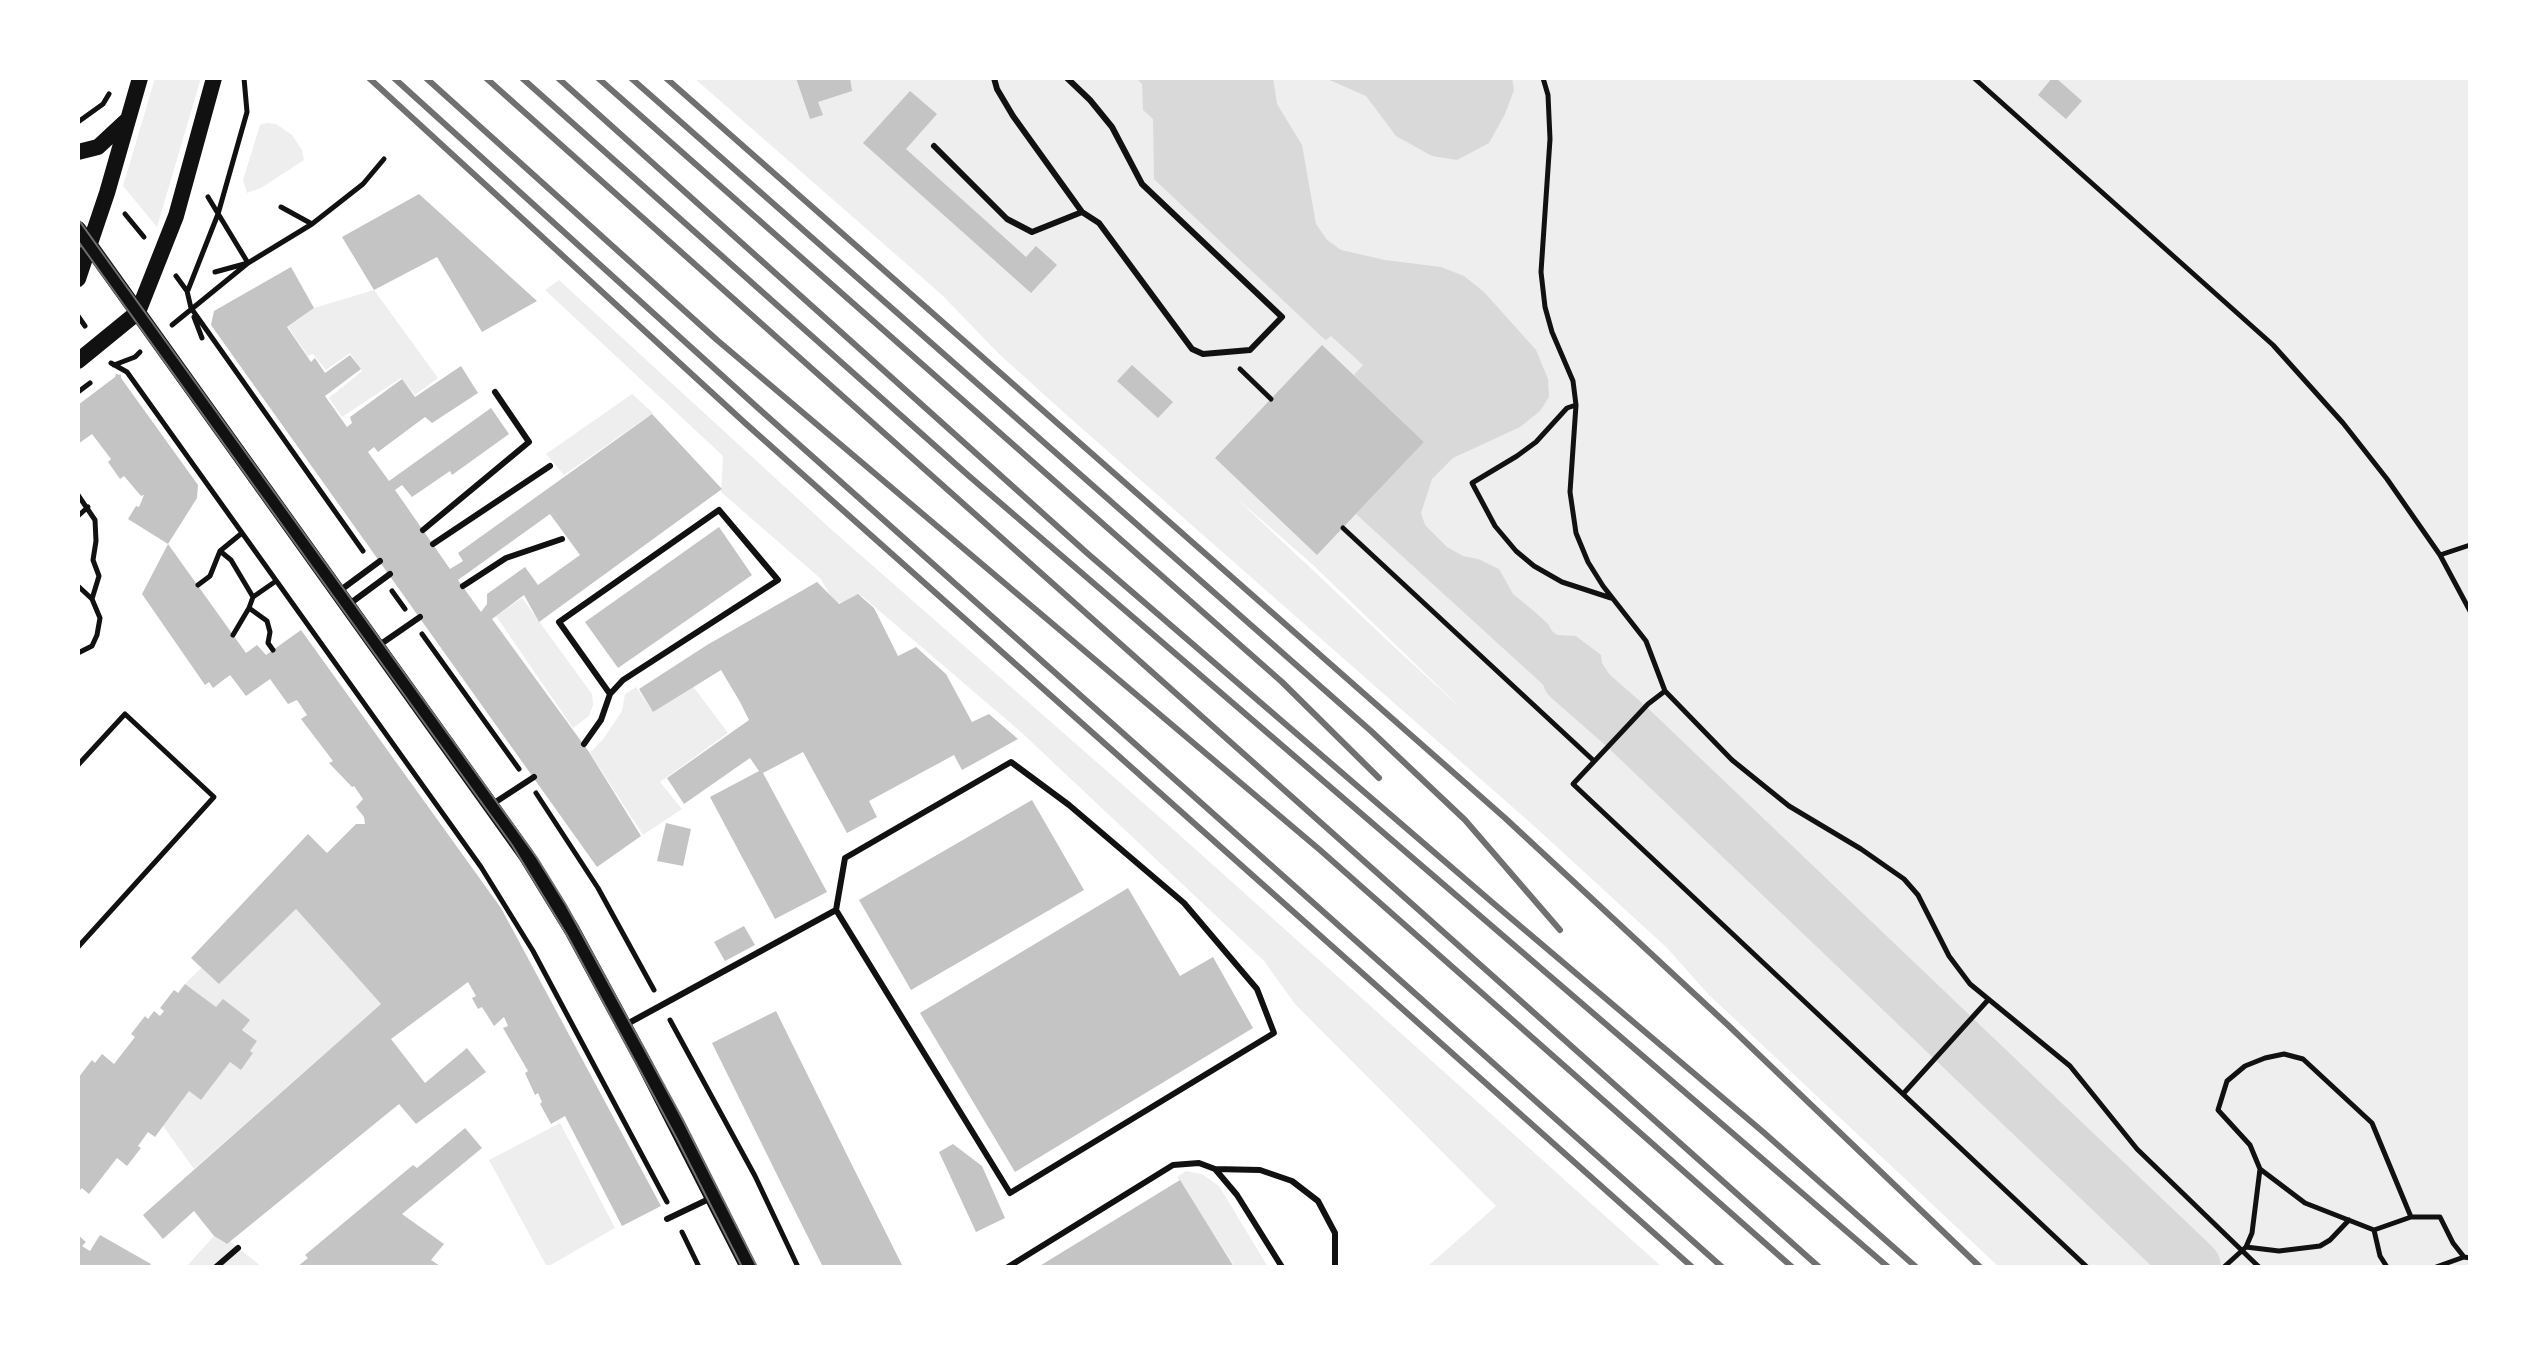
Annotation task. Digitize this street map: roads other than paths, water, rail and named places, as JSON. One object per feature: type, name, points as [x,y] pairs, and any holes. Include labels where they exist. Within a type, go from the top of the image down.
[{"type":"main road","points":[[78,279],[140,78]]},
{"type":"main road","points":[[78,361],[138,312],[176,216],[214,78]]},
{"type":"main road","points":[[78,152],[98,147],[130,117]]},
{"type":"main road","points":[[78,229],[491,805],[572,930],[714,1196],[748,1267]]},
{"type":"lane","points":[[994,78],[1013,116],[1082,212],[1099,223],[1192,349],[1203,354],[1250,350],[1282,317],[1142,184],[1112,127],[1067,78]]},
{"type":"lane","points":[[934,146],[1007,219],[1032,232],[1082,212]]},
{"type":"lane","points":[[423,530],[529,442],[495,392]]},
{"type":"lane","points":[[433,544],[550,466]]},
{"type":"lane","points":[[584,744],[601,720],[610,694],[623,680],[778,580],[719,510],[559,622],[610,694]]},
{"type":"lane","points":[[463,586],[506,558],[562,539]]},
{"type":"lane","points":[[343,598],[380,561]]},
{"type":"lane","points":[[343,598],[390,574]]},
{"type":"lane","points":[[378,646],[420,617]]},
{"type":"lane","points":[[1011,762],[1069,805],[1184,903],[1257,989],[1274,1033],[1010,1193],[836,910],[845,858],[1011,762]]},
{"type":"lane","points":[[491,805],[534,777]]},
{"type":"lane","points":[[624,1026],[836,910]]},
{"type":"lane","points":[[1008,1267],[1173,1165],[1199,1163],[1215,1169],[1260,1170],[1292,1181],[1318,1201],[1335,1233],[1335,1267]]},
{"type":"lane","points":[[1215,1169],[1237,1195],[1282,1267]]},
{"type":"lane","points":[[671,1218],[714,1196]]},
{"type":"lane","points":[[216,1267],[238,1248]]},
{"type":"waterway","points":[[1570,677],[1627,727],[2193,1267]]},
{"type":"tram line","points":[[78,219],[537,858],[566,905],[683,1120],[757,1267]]},
{"type":"tram line","points":[[78,241],[512,845],[567,935],[742,1267]]},
{"type":"railway","points":[[369,78],[745,423],[1692,1267]]},
{"type":"railway","points":[[394,78],[758,408],[1722,1267]]},
{"type":"railway","points":[[426,78],[717,340],[1320,850],[1792,1267]]},
{"type":"railway","points":[[486,78],[1819,1267]]},
{"type":"railway","points":[[522,78],[969,476],[1888,1267]]},
{"type":"railway","points":[[558,78],[1087,553],[1762,1131],[1916,1267]]},
{"type":"railway","points":[[598,78],[1282,682],[1379,778]]},
{"type":"railway","points":[[631,78],[1371,731],[1465,820],[1560,930]]},
{"type":"railway","points":[[666,78],[1505,818],[1730,1027],[1980,1267]]}]
